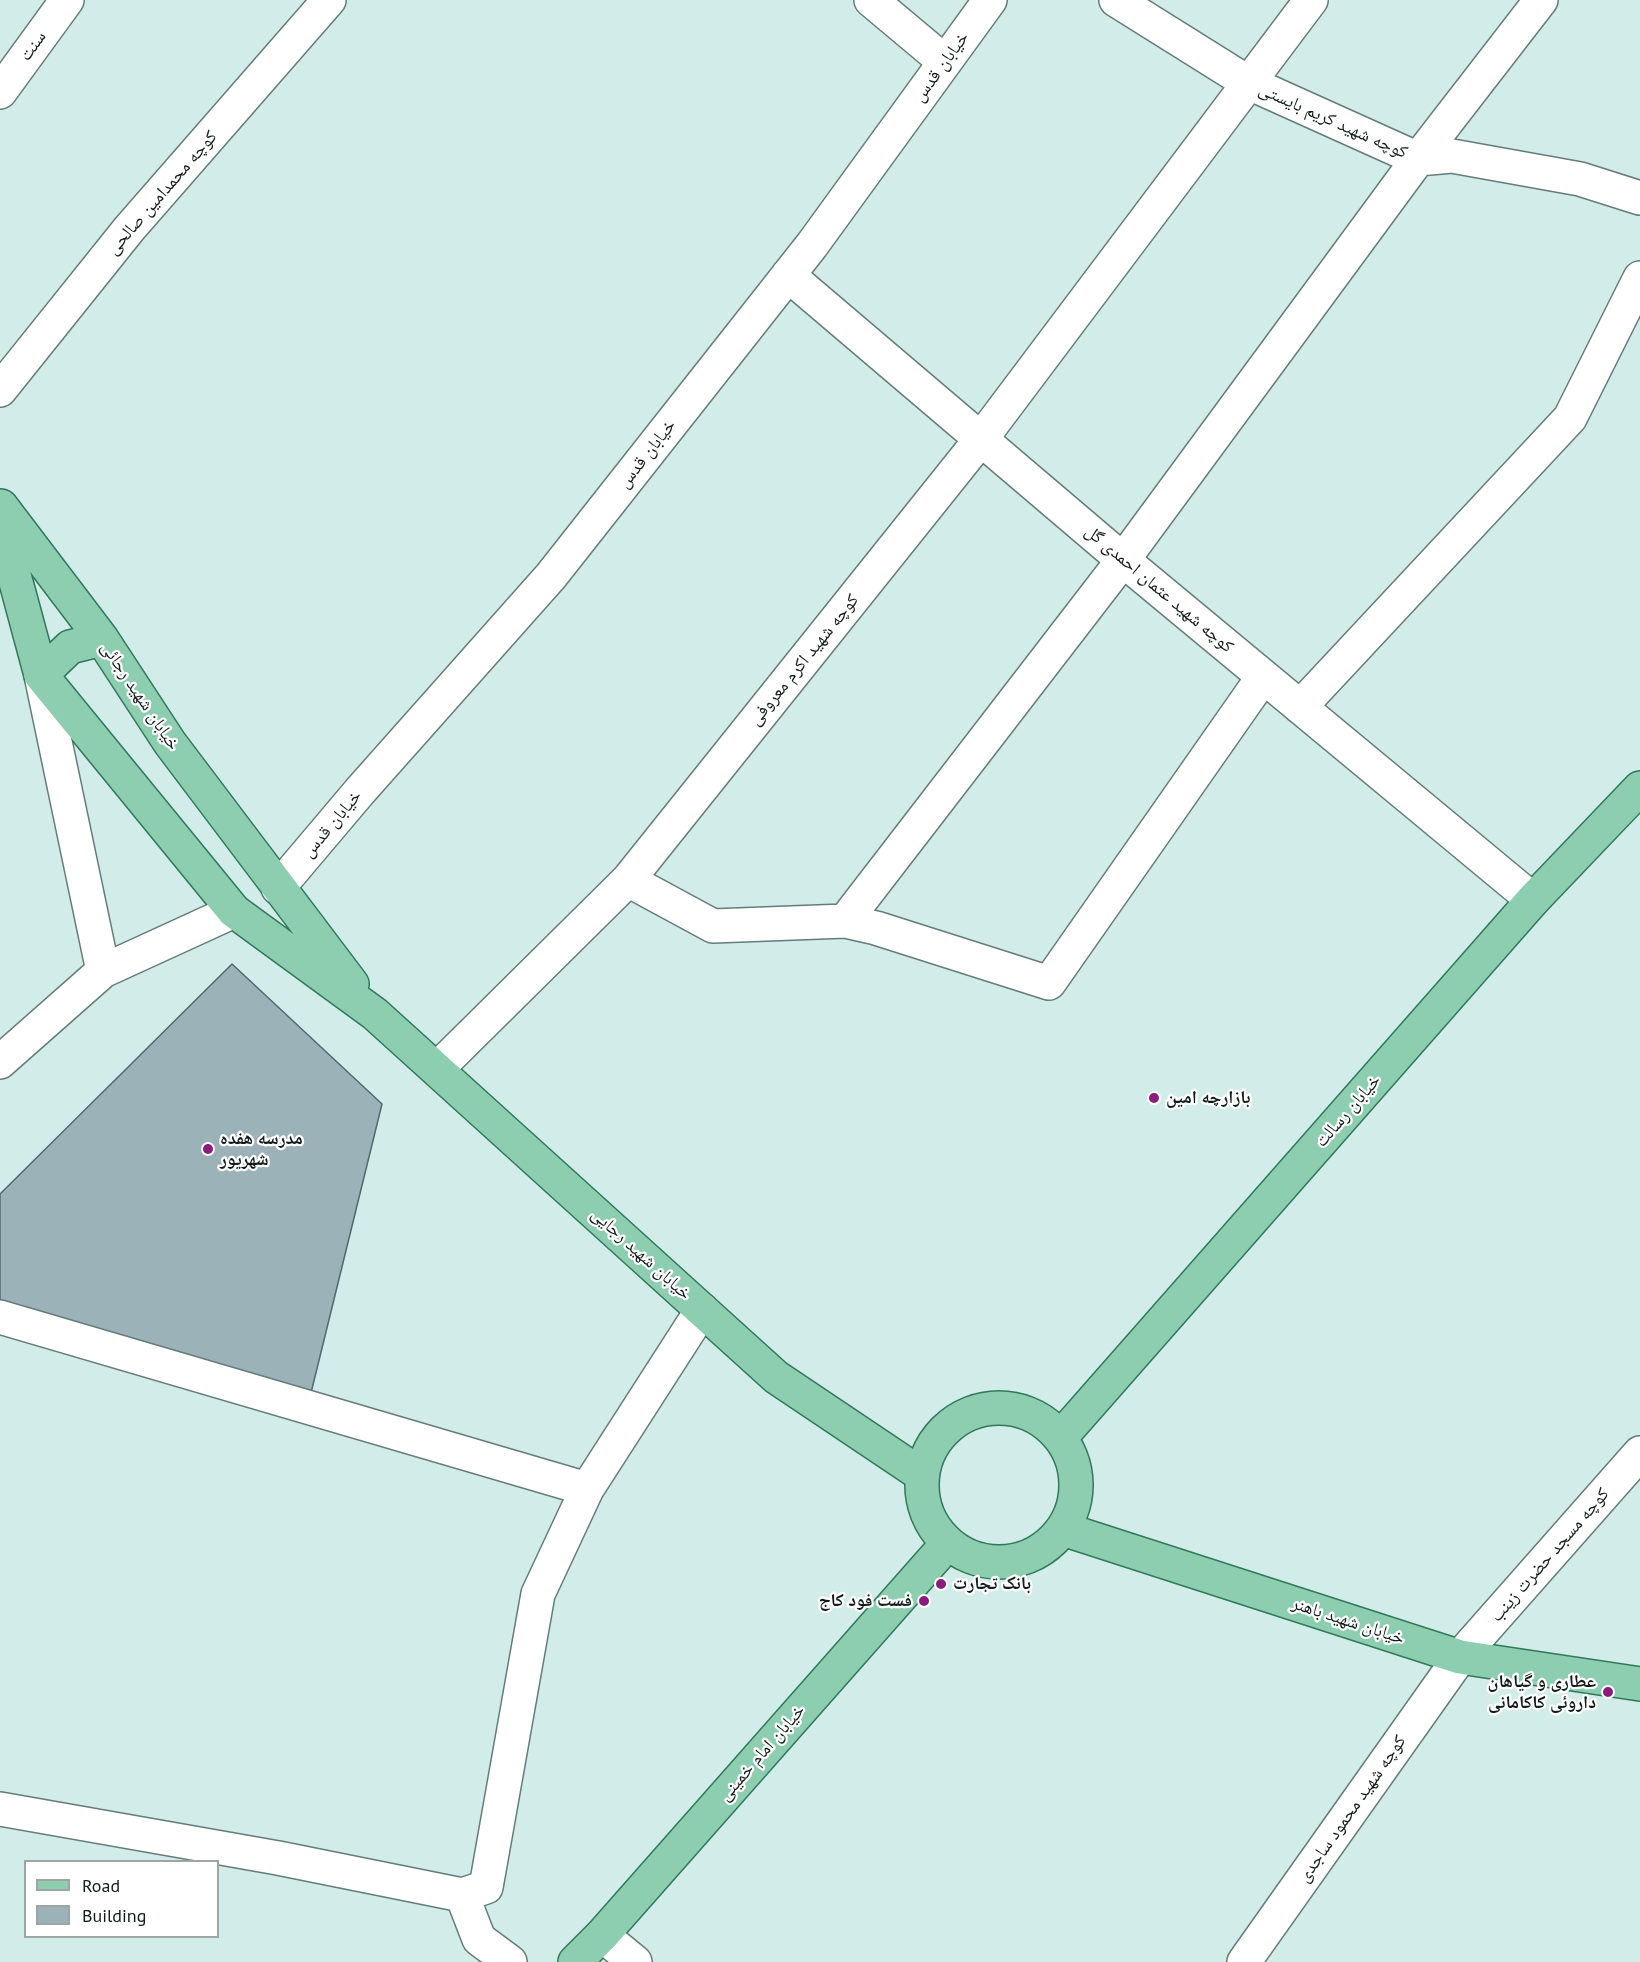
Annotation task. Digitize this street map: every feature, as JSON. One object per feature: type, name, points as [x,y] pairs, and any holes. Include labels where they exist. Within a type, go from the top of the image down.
[{"type":"main road","name":"خیابان شهید رجائی","points":[[0,504],[102,639],[170,743],[278,888]]},
{"type":"main road","points":[[0,523],[41,675],[234,911]]},
{"type":"main road","points":[[41,675],[70,647],[102,639]]},
{"type":"main road","name":"خیابان رسالت","points":[[1060,1438],[1533,900],[1640,788]]},
{"type":"main road","name":"خیابان شهید رجایی","points":[[278,888],[375,1014]]},
{"type":"main road","name":"خیابان شهید رجایی","points":[[234,911],[375,1014],[776,1377],[922,1475]]},
{"type":"main road","points":[[1007,1407],[1030,1413],[1050,1426],[1060,1438],[1075,1466],[1077,1489],[1075,1503],[1063,1529],[1043,1549],[1017,1560],[992,1562],[969,1556],[948,1542],[932,1524],[923,1501],[922,1475],[929,1451],[943,1431],[963,1415],[985,1408],[1007,1407]]},
{"type":"main road","name":"خیابان شهید باهنر","points":[[1063,1529],[1460,1657],[1640,1684]]},
{"type":"main road","name":"خیابان امام خمینی","points":[[575,1962],[602,1935],[948,1542]]},
{"type":"street","name":"سنت","points":[[0,92],[67,0]]},
{"type":"street","name":"کوچه محمدامین صالحی","points":[[0,390],[129,229],[329,0]]},
{"type":"street","points":[[871,0],[945,62]]},
{"type":"street","name":"خیابان قدس","points":[[278,888],[360,791],[550,576],[788,275],[990,0]]},
{"type":"street","name":"کوچه شهید کریم بایستی","points":[[1116,0],[1247,82],[1418,159],[1452,156],[1580,179],[1640,198]]},
{"type":"street","name":"کوچه شهید اکرم معروفی","points":[[436,1068],[628,880],[981,439],[1247,82],[1311,0]]},
{"type":"street","points":[[845,921],[1123,560],[1418,159],[1541,0]]},
{"type":"street","name":"کوچه شهید عثمان احمدی گل","points":[[788,275],[1123,560],[1533,900]]},
{"type":"street","points":[[1300,707],[1570,418],[1640,278]]},
{"type":"street","points":[[41,675],[103,971]]},
{"type":"street","points":[[628,880],[713,926],[845,921],[876,928],[1049,983],[1263,677]]},
{"type":"street","points":[[0,1062],[103,971],[234,911]]},
{"type":"street","points":[[0,1809],[278,1858],[462,1895],[486,1887],[538,1593],[587,1489],[702,1310]]},
{"type":"street","points":[[0,1317],[587,1489]]},
{"type":"street","name":"کوچه مسجد حضرت زینب","points":[[1460,1657],[1640,1453]]},
{"type":"street","name":"کوچه شهید محمود ساجدی","points":[[1244,1962],[1460,1657]]},
{"type":"street","points":[[462,1895],[479,1939],[510,1962]]},
{"type":"street","points":[[602,1935],[635,1962]]},
{"type":"building","name":"مدرسه هفده شهریور","points":[[232,964],[382,1104],[310,1397],[0,1309],[0,1194]]},
{"type":"place","name":"بازارچه امین","points":[[1154,1098]]},
{"type":"place","name":"مدرسه هفده شهریور","points":[[208,1149]]},
{"type":"place","name":"بانک تجارت","points":[[941,1584]]},
{"type":"place","name":"فست فود کاج","points":[[924,1601]]},
{"type":"place","name":"عطاری و گیاهان داروئی کاکامانی","points":[[1608,1692]]}]
